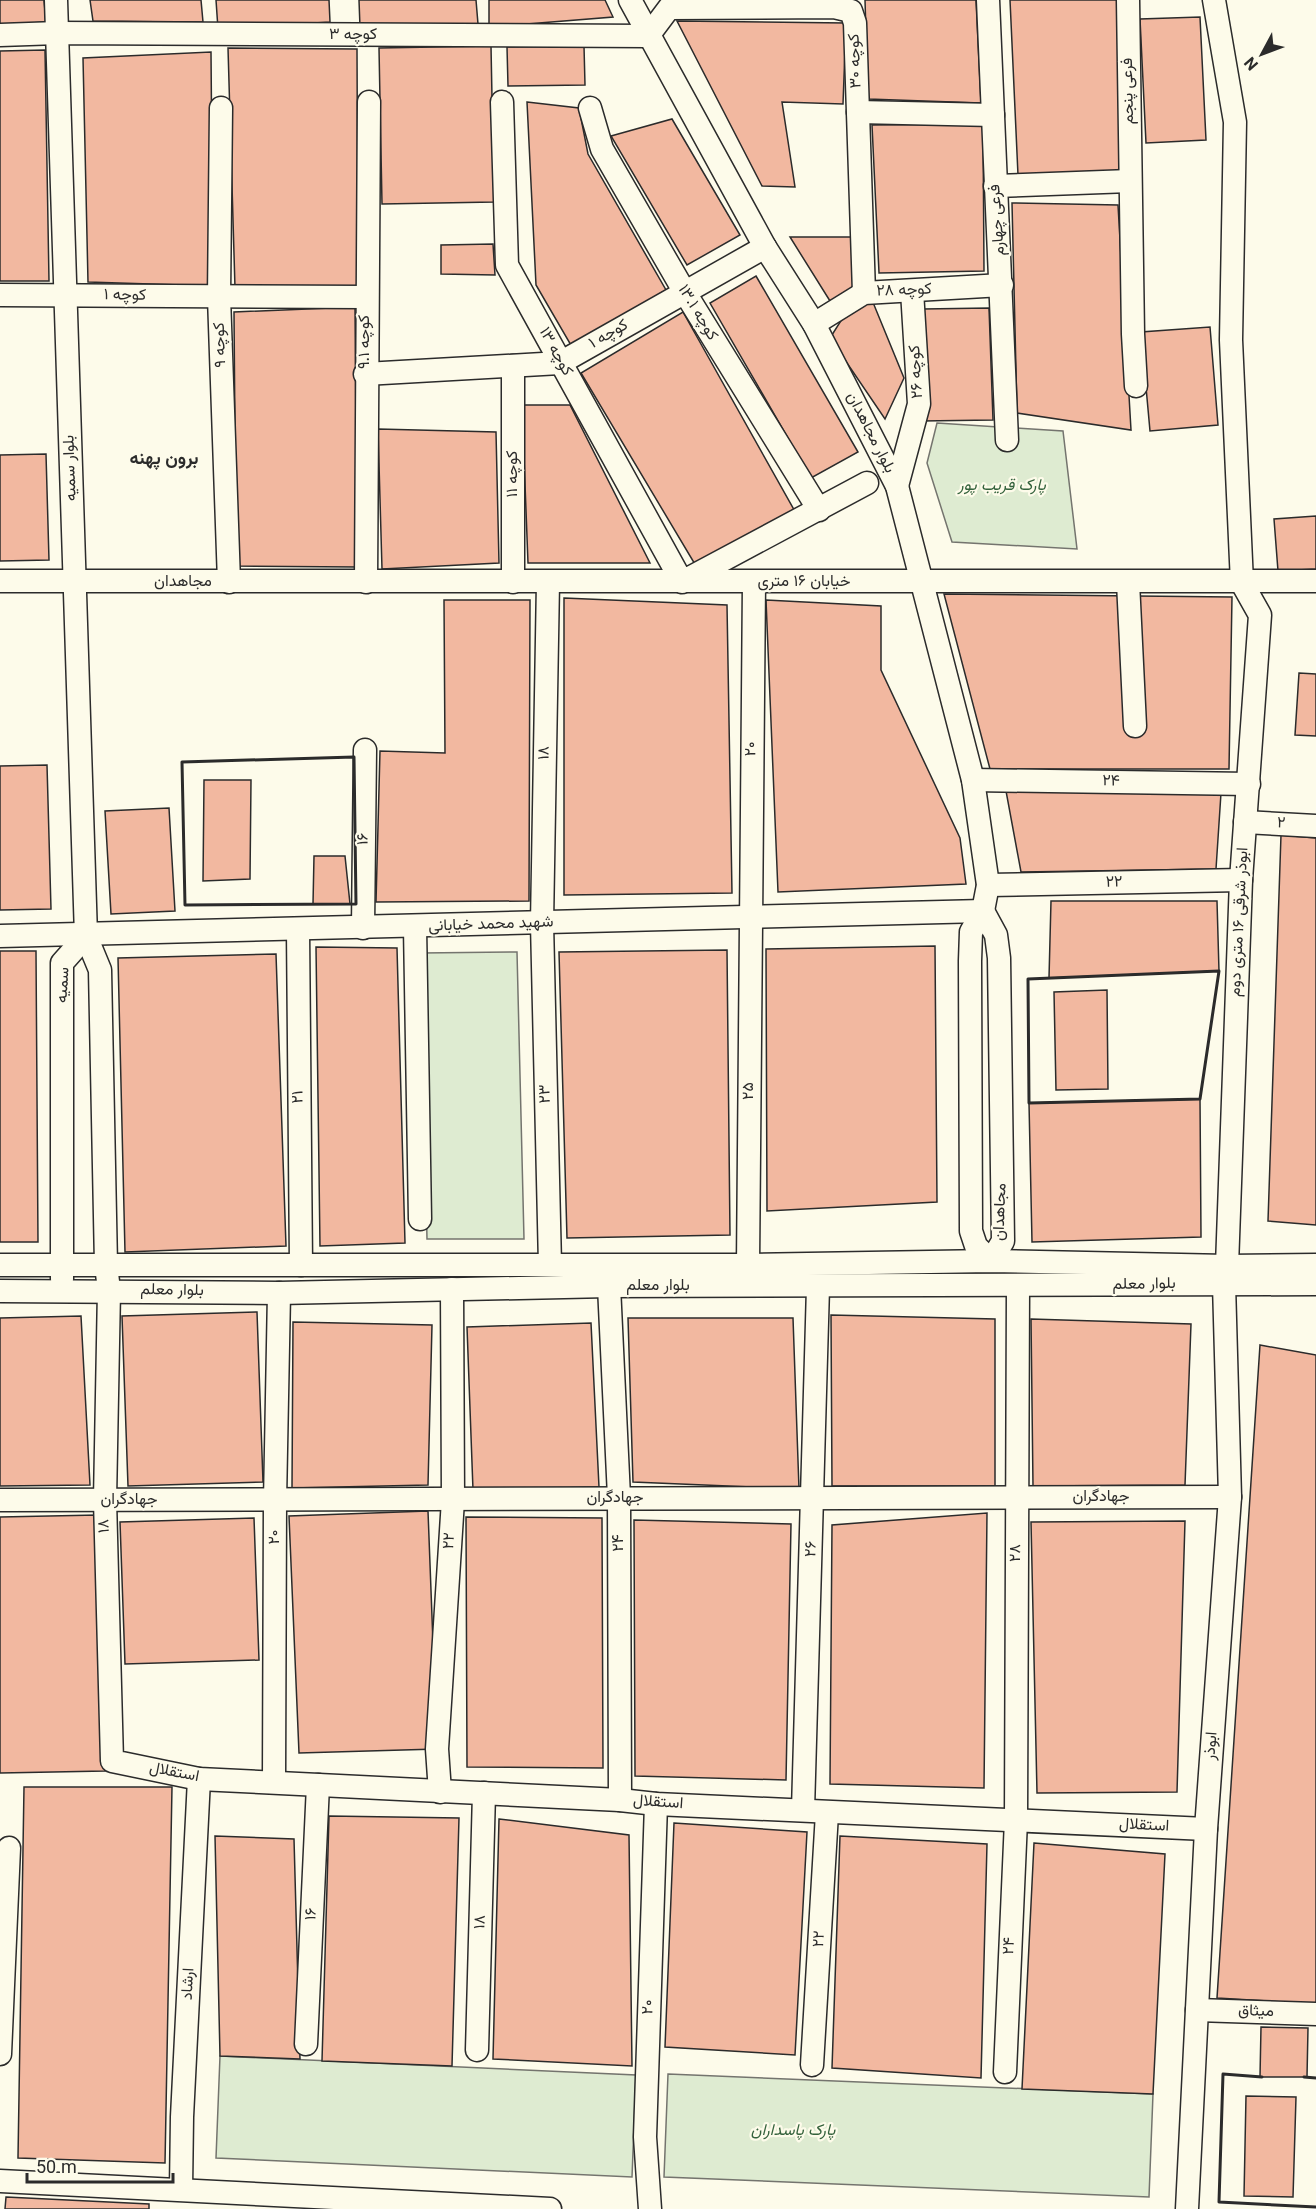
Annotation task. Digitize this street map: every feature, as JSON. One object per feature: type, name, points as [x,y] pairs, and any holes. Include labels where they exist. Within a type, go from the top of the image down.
[{"type":"street","name":"بلوار سمیه","points":[[56,0],[86,936]]},
{"type":"street","name":"بلوار مجاهدان","points":[[630,0],[765,247],[814,324],[897,486],[973,780],[988,885],[983,910]]},
{"type":"street","name":"فرعی چهارم","points":[[988,0],[1007,440]]},
{"type":"street","name":"فرعی پنجم","points":[[1128,0],[1130,182]]},
{"type":"street","points":[[1214,0],[1235,122],[1231,340],[1242,583]]},
{"type":"street","name":"کوچه ۳۰","points":[[648,36],[669,8],[834,7],[851,11],[855,23],[864,293]]},
{"type":"street","name":"کوچه ۳","points":[[0,35],[58,33],[648,36]]},
{"type":"street","name":"کوچه ۹.۱","points":[[366,582],[365,297],[369,102]]},
{"type":"street","name":"کوچه ۱۳","points":[[502,102],[507,265],[682,582]]},
{"type":"street","name":"کوچه ۹","points":[[221,108],[219,297],[229,582]]},
{"type":"street","name":"کوچه ۱۳.۱","points":[[590,108],[602,149],[684,291],[819,510]]},
{"type":"street","points":[[858,112],[993,115]]},
{"type":"street","points":[[995,186],[1130,182],[1136,386]]},
{"type":"street","name":"کوچه ۱","points":[[365,374],[560,363],[765,247]]},
{"type":"street","name":"کوچه ۲۸","points":[[814,324],[864,293],[1002,285]]},
{"type":"street","name":"کوچه ۲۶","points":[[897,486],[920,404],[912,291]]},
{"type":"street","name":"کوچه ۱","points":[[0,295],[365,297]]},
{"type":"street","name":"کوچه ۱۱","points":[[513,366],[513,582]]},
{"type":"street","points":[[682,582],[867,483]]},
{"type":"street","name":"مجاهدان","points":[[0,581],[366,582]]},
{"type":"street","name":"خیابان ۱۶ متری","points":[[366,582],[1242,583],[1316,581]]},
{"type":"street","name":"۱۸","points":[[542,923],[548,582]]},
{"type":"street","name":"۲۰","points":[[750,917],[753,582]]},
{"type":"street","points":[[1128,582],[1135,726]]},
{"type":"street","name":"ابوذر شرقی ۱۶ متری دوم","points":[[1226,1275],[1241,880],[1260,615],[1242,583]]},
{"type":"street","name":"۱۶","points":[[363,928],[365,750]]},
{"type":"street","name":"۲۴","points":[[973,780],[1249,784]]},
{"type":"street","name":"۲","points":[[1245,822],[1316,826]]},
{"type":"street","name":"۲۲","points":[[988,885],[1241,880]]},
{"type":"street","name":"مجاهدان","points":[[983,910],[996,935],[999,958],[1003,1241],[992,1261],[976,1246],[971,1231],[971,932],[983,910]]},
{"type":"street","name":"شهید محمد خیابانی","points":[[0,936],[86,936],[983,910]]},
{"type":"street","name":"۲۵","points":[[748,1264],[750,917]]},
{"type":"street","name":"۲۳","points":[[542,923],[550,1265]]},
{"type":"street","points":[[415,927],[420,1219]]},
{"type":"street","name":"۲۱","points":[[298,930],[301,1265]]},
{"type":"street","name":"سمیه","points":[[63,1291],[61,1265],[62,963],[86,936],[100,970],[105,1265],[109,1290]]},
{"type":"street","points":[[991,1287],[992,1261]]},
{"type":"street","name":"بلوار معلم","points":[[0,1265],[550,1265],[992,1261],[1226,1275],[1316,1284]]},
{"type":"street","points":[[508,1265],[512,1289]]},
{"type":"street","name":"بلوار معلم","points":[[0,1291],[279,1293],[609,1286],[991,1287],[1226,1275],[1316,1265]]},
{"type":"street","name":"ابوذر","points":[[1187,2209],[1206,1829],[1230,1497],[1226,1275]]},
{"type":"street","name":"۲۴","points":[[609,1286],[618,1497],[620,1800]]},
{"type":"street","name":"۲۸","points":[[1016,1820],[1018,1286]]},
{"type":"street","name":"۲۶","points":[[803,1810],[814,1498],[818,1287]]},
{"type":"street","name":"۲۲","points":[[440,1792],[437,1749],[453,1500],[452,1289]]},
{"type":"street","name":"۱۸","points":[[109,1290],[105,1500],[112,1761]]},
{"type":"street","name":"۲۰","points":[[274,1782],[275,1501],[279,1293]]},
{"type":"street","name":"جهادگران","points":[[0,1500],[1230,1497]]},
{"type":"street","name":"استقلال","points":[[112,1761],[199,1779],[827,1813],[1206,1829]]},
{"type":"street","name":"ارشاد","points":[[174,2196],[182,2117],[199,1779]]},
{"type":"street","name":"۱۶","points":[[306,2044],[318,1785]]},
{"type":"street","name":"۱۸","points":[[477,2050],[484,1793]]},
{"type":"street","name":"۲۰","points":[[650,2209],[645,2137],[656,1804]]},
{"type":"street","name":"۲۲","points":[[812,2066],[827,1813]]},
{"type":"street","name":"۲۴","points":[[1005,2072],[1016,1820]]},
{"type":"street","points":[[0,2054],[9,1848]]},
{"type":"street","name":"میثاق","points":[[1197,2010],[1316,2013]]},
{"type":"street","points":[[0,2181],[174,2196],[268,2201],[548,2209]]},
{"type":"green space","name":"پارک قریب پور","points":[[937,423],[1063,431],[1077,549],[952,542],[927,463]]},
{"type":"green space","points":[[517,952],[524,1239],[427,1239],[421,953]]},
{"type":"green space","points":[[220,2056],[636,2075],[632,2177],[216,2158]]},
{"type":"green space","name":"پارک پاسداران","points":[[668,2074],[1153,2094],[1149,2197],[664,2177]]},
{"type":"building","points":[[0,0],[44,0],[46,22],[0,25]]},
{"type":"building","points":[[90,0],[201,0],[203,22],[93,21]]},
{"type":"building","points":[[216,0],[329,0],[330,22],[218,29]]},
{"type":"building","points":[[359,0],[476,0],[478,24],[360,27]]},
{"type":"building","points":[[489,0],[605,0],[613,17],[489,27]]},
{"type":"building","points":[[865,0],[976,0],[981,103],[868,99]]},
{"type":"building","points":[[1010,0],[1117,0],[1122,172],[1018,175]]},
{"type":"building","points":[[1200,17],[1206,140],[1146,143],[1140,19]]},
{"type":"building","points":[[677,21],[846,23],[843,104],[782,102],[795,187],[762,186]]},
{"type":"building","points":[[491,46],[494,202],[382,204],[379,48]]},
{"type":"building","points":[[584,46],[585,85],[508,86],[507,47]]},
{"type":"building","points":[[228,48],[357,49],[358,291],[235,288]]},
{"type":"building","points":[[45,50],[49,281],[0,281],[0,51]]},
{"type":"building","points":[[211,52],[213,286],[88,282],[83,58]]},
{"type":"building","points":[[527,102],[579,108],[588,154],[666,290],[572,347],[536,285]]},
{"type":"building","points":[[672,119],[740,235],[687,265],[611,136]]},
{"type":"building","points":[[983,124],[984,271],[879,273],[872,125]]},
{"type":"building","points":[[1012,203],[1118,205],[1131,430],[1017,413]]},
{"type":"building","points":[[790,237],[851,237],[855,290],[830,301]]},
{"type":"building","points":[[493,244],[495,275],[441,274],[441,245]]},
{"type":"building","points":[[756,276],[858,452],[811,478],[710,303]]},
{"type":"building","points":[[872,300],[904,378],[885,419],[830,338],[842,319]]},
{"type":"building","points":[[355,307],[357,567],[236,566],[234,312]]},
{"type":"building","points":[[989,308],[993,420],[921,421],[923,309]]},
{"type":"building","points":[[683,312],[797,515],[696,566],[581,373]]},
{"type":"building","points":[[1210,327],[1218,425],[1150,431],[1141,332]]},
{"type":"building","points":[[522,405],[570,405],[650,563],[528,563]]},
{"type":"building","points":[[378,429],[496,432],[499,563],[382,569]]},
{"type":"building","points":[[46,454],[49,560],[0,561],[0,455]]},
{"type":"building","points":[[1316,516],[1316,569],[1278,571],[1274,519]]},
{"type":"building","points":[[944,594],[1232,597],[1229,769],[990,769]]},
{"type":"building","points":[[564,598],[727,605],[732,893],[564,895]]},
{"type":"building","points":[[444,600],[530,600],[529,901],[376,902],[380,751],[445,753]]},
{"type":"building","points":[[766,600],[881,606],[881,670],[960,838],[966,884],[778,892]]},
{"type":"building","points":[[1299,673],[1316,674],[1316,736],[1295,735]]},
{"type":"building","points":[[47,765],[51,909],[0,910],[0,766]]},
{"type":"building","points":[[204,780],[251,780],[250,879],[203,881]]},
{"type":"building","points":[[1006,791],[1221,793],[1216,869],[1021,872]]},
{"type":"building","points":[[169,808],[175,911],[111,914],[105,811]]},
{"type":"building","points":[[1281,835],[1316,838],[1316,1225],[1268,1221]]},
{"type":"building","points":[[314,856],[345,856],[350,904],[313,904]]},
{"type":"building","points":[[1051,901],[1217,901],[1219,971],[1049,978]]},
{"type":"building","points":[[935,946],[937,1202],[767,1211],[766,949]]},
{"type":"building","points":[[316,947],[397,948],[405,1243],[320,1246]]},
{"type":"building","points":[[727,950],[730,1235],[567,1238],[559,952]]},
{"type":"building","points":[[0,951],[36,951],[38,1242],[0,1242]]},
{"type":"building","points":[[276,954],[286,1246],[125,1252],[118,958]]},
{"type":"building","points":[[1107,990],[1108,1089],[1056,1090],[1054,992]]},
{"type":"building","points":[[1200,1099],[1201,1237],[1032,1242],[1029,1103]]},
{"type":"building","points":[[257,1312],[263,1482],[128,1486],[122,1316]]},
{"type":"building","points":[[831,1315],[995,1319],[995,1486],[832,1486]]},
{"type":"building","points":[[81,1316],[90,1485],[0,1486],[0,1318]]},
{"type":"building","points":[[628,1318],[793,1318],[799,1489],[633,1482]]},
{"type":"building","points":[[1031,1319],[1191,1324],[1185,1485],[1033,1486]]},
{"type":"building","points":[[293,1322],[432,1325],[428,1485],[292,1488]]},
{"type":"building","points":[[591,1323],[599,1487],[473,1490],[467,1327]]},
{"type":"building","points":[[1260,1345],[1316,1355],[1316,2004],[1217,1998]]},
{"type":"building","points":[[428,1511],[437,1749],[299,1753],[289,1516]]},
{"type":"building","points":[[987,1513],[984,1788],[830,1784],[832,1525]]},
{"type":"building","points":[[98,1515],[105,1771],[0,1773],[0,1517]]},
{"type":"building","points":[[466,1517],[602,1518],[603,1768],[467,1767]]},
{"type":"building","points":[[254,1518],[259,1660],[125,1664],[120,1522]]},
{"type":"building","points":[[634,1520],[791,1524],[786,1780],[635,1776]]},
{"type":"building","points":[[1185,1521],[1177,1792],[1037,1793],[1031,1522]]},
{"type":"building","points":[[24,1787],[172,1787],[165,2163],[18,2158]]},
{"type":"building","points":[[329,1816],[459,1818],[452,2066],[322,2061]]},
{"type":"building","points":[[499,1819],[629,1835],[632,2066],[493,2059]]},
{"type":"building","points":[[674,1823],[807,1832],[795,2055],[665,2047]]},
{"type":"building","points":[[215,1836],[294,1839],[300,2059],[220,2056]]},
{"type":"building","points":[[840,1836],[987,1844],[981,2078],[832,2068]]},
{"type":"building","points":[[1034,1843],[1165,1854],[1153,2094],[1022,2089]]},
{"type":"building","points":[[1261,2027],[1308,2028],[1307,2077],[1260,2077]]},
{"type":"building","points":[[1246,2096],[1296,2097],[1293,2197],[1244,2196]]},
{"type":"building","points":[[6,2197],[149,2204],[149,2209],[5,2209]]},
{"type":"wall","points":[[354,757],[356,904],[185,905],[182,762],[354,757]]},
{"type":"wall","points":[[1219,971],[1200,1099],[1029,1103],[1028,979],[1219,971]]},
{"type":"wall","points":[[1262,2077],[1223,2074],[1219,2202],[1316,2207]]},
{"type":"wall","points":[[1304,2077],[1316,2078]]},
{"type":"district","name":"برون پهنه","points":[[164,460]]}]
